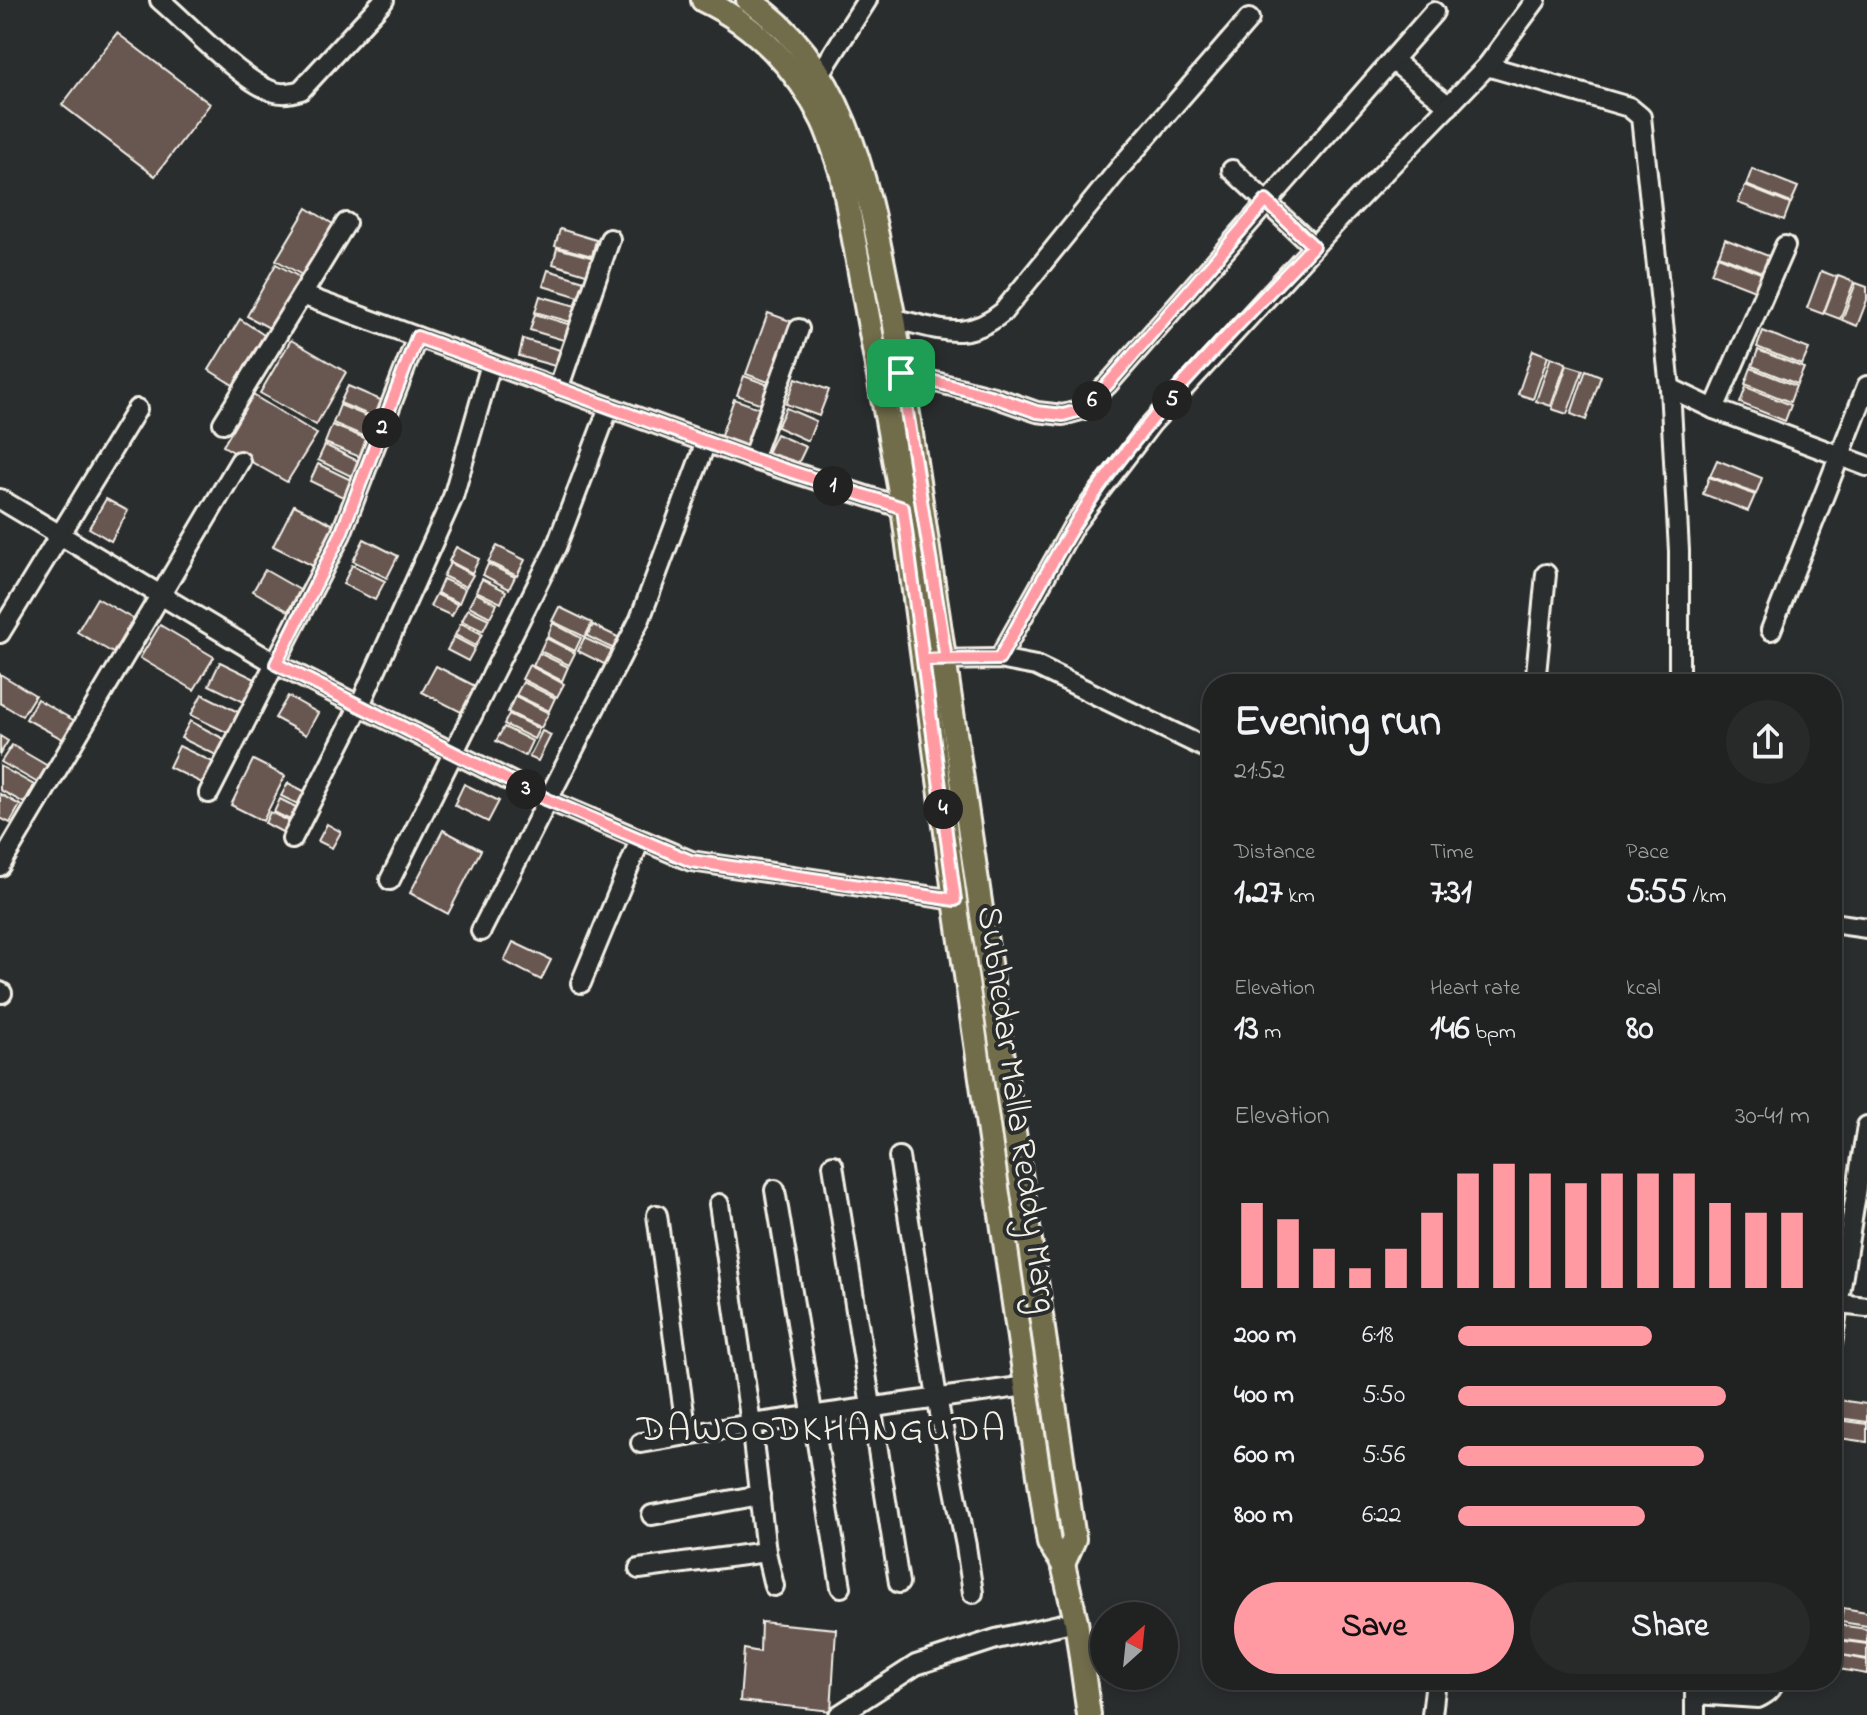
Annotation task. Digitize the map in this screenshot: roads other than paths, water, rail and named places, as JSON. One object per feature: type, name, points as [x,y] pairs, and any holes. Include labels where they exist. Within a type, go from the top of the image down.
[{"type":"main road","name":"Subhedar Malla Reddy Marg","points":[[703,0],[757,35],[795,72],[824,123],[842,174],[903,508],[955,900],[1049,1543],[1063,1564],[1076,1621],[1089,1715]]},
{"type":"main road","name":"Subhedar Malla Reddy Marg","points":[[748,0],[766,11],[786,31],[820,74],[843,117],[863,175],[894,319],[1074,1539],[1063,1564]]},
{"type":"street","points":[[160,0],[247,77],[267,89],[287,95],[301,90],[384,0]]},
{"type":"street","points":[[820,74],[867,0]]},
{"type":"street","points":[[999,659],[1074,525],[1121,460],[1219,346],[1487,66],[1536,0]]},
{"type":"street","points":[[901,373],[994,397],[1037,412],[1063,415],[1081,410],[1108,384],[1434,12]]},
{"type":"street","points":[[894,319],[963,333],[986,326],[1003,312],[1122,165],[1249,19]]},
{"type":"street","points":[[1392,60],[1449,106]]},
{"type":"street","points":[[1487,66],[1629,107],[1641,117],[1670,388],[1679,551],[1679,674]]},
{"type":"street","points":[[1232,170],[1313,246]]},
{"type":"street","points":[[223,423],[346,223]]},
{"type":"street","points":[[558,389],[610,239]]},
{"type":"street","points":[[1714,409],[1785,246]]},
{"type":"street","points":[[302,295],[752,459],[903,508]]},
{"type":"street","points":[[752,459],[799,329]]},
{"type":"street","points":[[209,793],[341,534],[417,337]]},
{"type":"street","points":[[292,839],[359,707],[453,497],[491,364]]},
{"type":"street","points":[[1771,630],[1867,386]]},
{"type":"street","points":[[1670,388],[1714,409],[1867,466]]},
{"type":"street","points":[[390,880],[556,547],[609,407]]},
{"type":"street","points":[[0,633],[137,409]]},
{"type":"street","points":[[481,931],[640,619],[706,442]]},
{"type":"street","points":[[0,866],[240,461]]},
{"type":"street","points":[[0,499],[276,664],[452,754],[640,840],[691,861],[955,900]]},
{"type":"street","points":[[1536,674],[1546,574]]},
{"type":"street","points":[[923,660],[999,659],[1036,666],[1202,746]]},
{"type":"street","points":[[581,983],[640,840]]},
{"type":"street","points":[[1842,924],[1867,928]]},
{"type":"street","points":[[1842,1285],[1867,1126]]},
{"type":"street","points":[[899,1157],[937,1398],[973,1593]]},
{"type":"street","points":[[833,1165],[899,1583]]},
{"type":"street","points":[[775,1190],[841,1587]]},
{"type":"street","points":[[719,1204],[766,1552],[774,1586]]},
{"type":"street","points":[[657,1215],[687,1435]]},
{"type":"street","points":[[1842,1304],[1867,1307]]},
{"type":"street","points":[[641,1443],[751,1424],[1027,1386]]},
{"type":"street","points":[[652,1515],[760,1495]]},
{"type":"street","points":[[639,1569],[766,1552]]},
{"type":"street","points":[[839,1715],[916,1665],[996,1639],[1076,1621]]},
{"type":"street","points":[[1432,1715],[1435,1690]]},
{"type":"street","points":[[1695,1690],[1695,1715]]},
{"type":"street","points":[[1712,1690],[1758,1698],[1770,1690]]},
{"type":"district","name":"DAWOODKHANGUDA","points":[[822,1427]]}]
